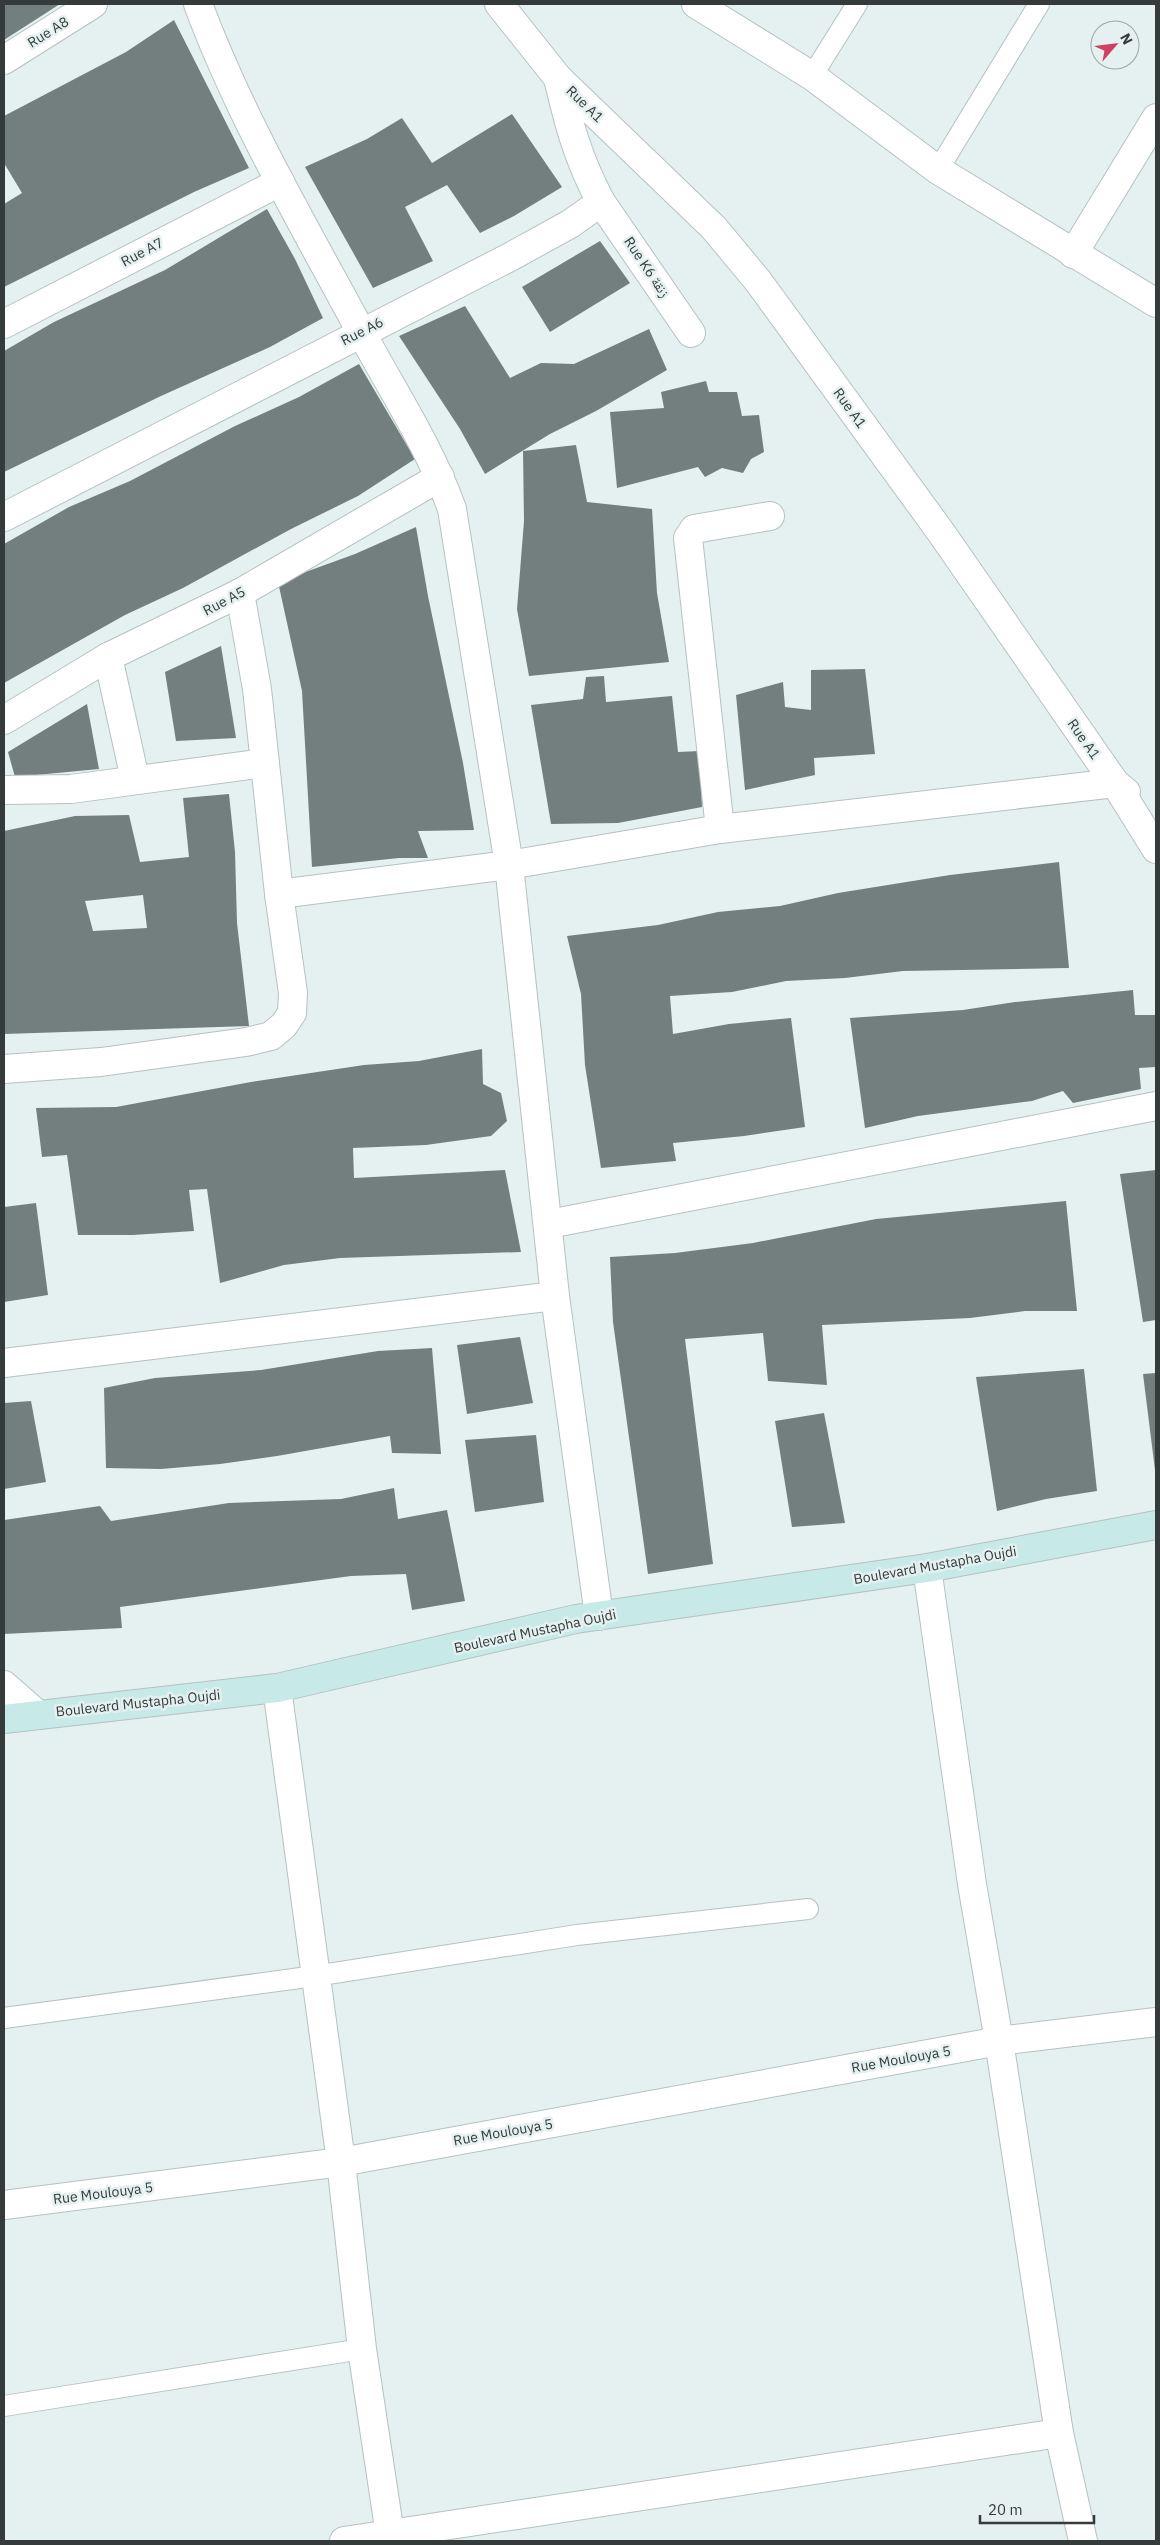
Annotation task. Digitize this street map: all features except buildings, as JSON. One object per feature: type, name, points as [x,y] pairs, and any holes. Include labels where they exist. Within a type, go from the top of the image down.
[{"type":"main road","name":"Boulevard Mustapha Oujdi","points":[[4,1719],[276,1688],[599,1616],[927,1568],[1156,1525]]},
{"type":"street","name":"Rue A8","points":[[4,60],[93,4]]},
{"type":"street","points":[[198,4],[218,57],[280,182],[361,332],[415,424],[440,476],[452,509],[509,865],[549,1224],[555,1296],[599,1616]]},
{"type":"street","name":"Rue A1","points":[[499,4],[558,78],[714,228],[758,281],[940,530],[1115,783],[1156,849]]},
{"type":"street","points":[[696,4],[812,76],[938,170],[1156,303]]},
{"type":"street","points":[[558,78],[571,136],[585,173],[601,202]]},
{"type":"street","points":[[1073,254],[1156,118]]},
{"type":"street","name":"Rue A7","points":[[4,324],[280,182]]},
{"type":"street","name":"Rue A6","points":[[4,517],[570,224],[601,202]]},
{"type":"street","name":"Rue K6 زنقة","points":[[601,202],[691,333]]},
{"type":"street","name":"Rue A5","points":[[4,720],[108,657],[240,593],[440,476]]},
{"type":"street","points":[[720,829],[688,538],[694,529],[770,516]]},
{"type":"street","points":[[4,1069],[101,1062],[214,1047],[271,1036],[284,1024],[292,1013],[293,993],[279,894],[258,689],[240,593]]},
{"type":"street","points":[[108,657],[135,779]]},
{"type":"street","points":[[4,790],[71,789],[265,762]]},
{"type":"street","points":[[279,894],[509,865],[720,829],[1115,783],[1156,816]]},
{"type":"street","points":[[549,1224],[1156,1106]]},
{"type":"street","points":[[4,1363],[555,1296]]},
{"type":"street","points":[[927,1568],[972,1884],[999,2041],[1059,2433],[1083,2541]]},
{"type":"street","points":[[4,1685],[37,1714]]},
{"type":"street","points":[[276,1688],[341,2162],[362,2349],[390,2538]]},
{"type":"street","name":"Rue Moulouya 5","points":[[4,2205],[341,2162],[999,2041],[1156,2022]]},
{"type":"street","points":[[344,2541],[390,2538],[1059,2433]]},
{"type":"lane","points":[[812,76],[857,4]]},
{"type":"lane","points":[[938,170],[1039,4]]},
{"type":"lane","points":[[4,2018],[315,1976],[577,1935],[808,1909]]},
{"type":"lane","points":[[4,2406],[362,2349]]}]
